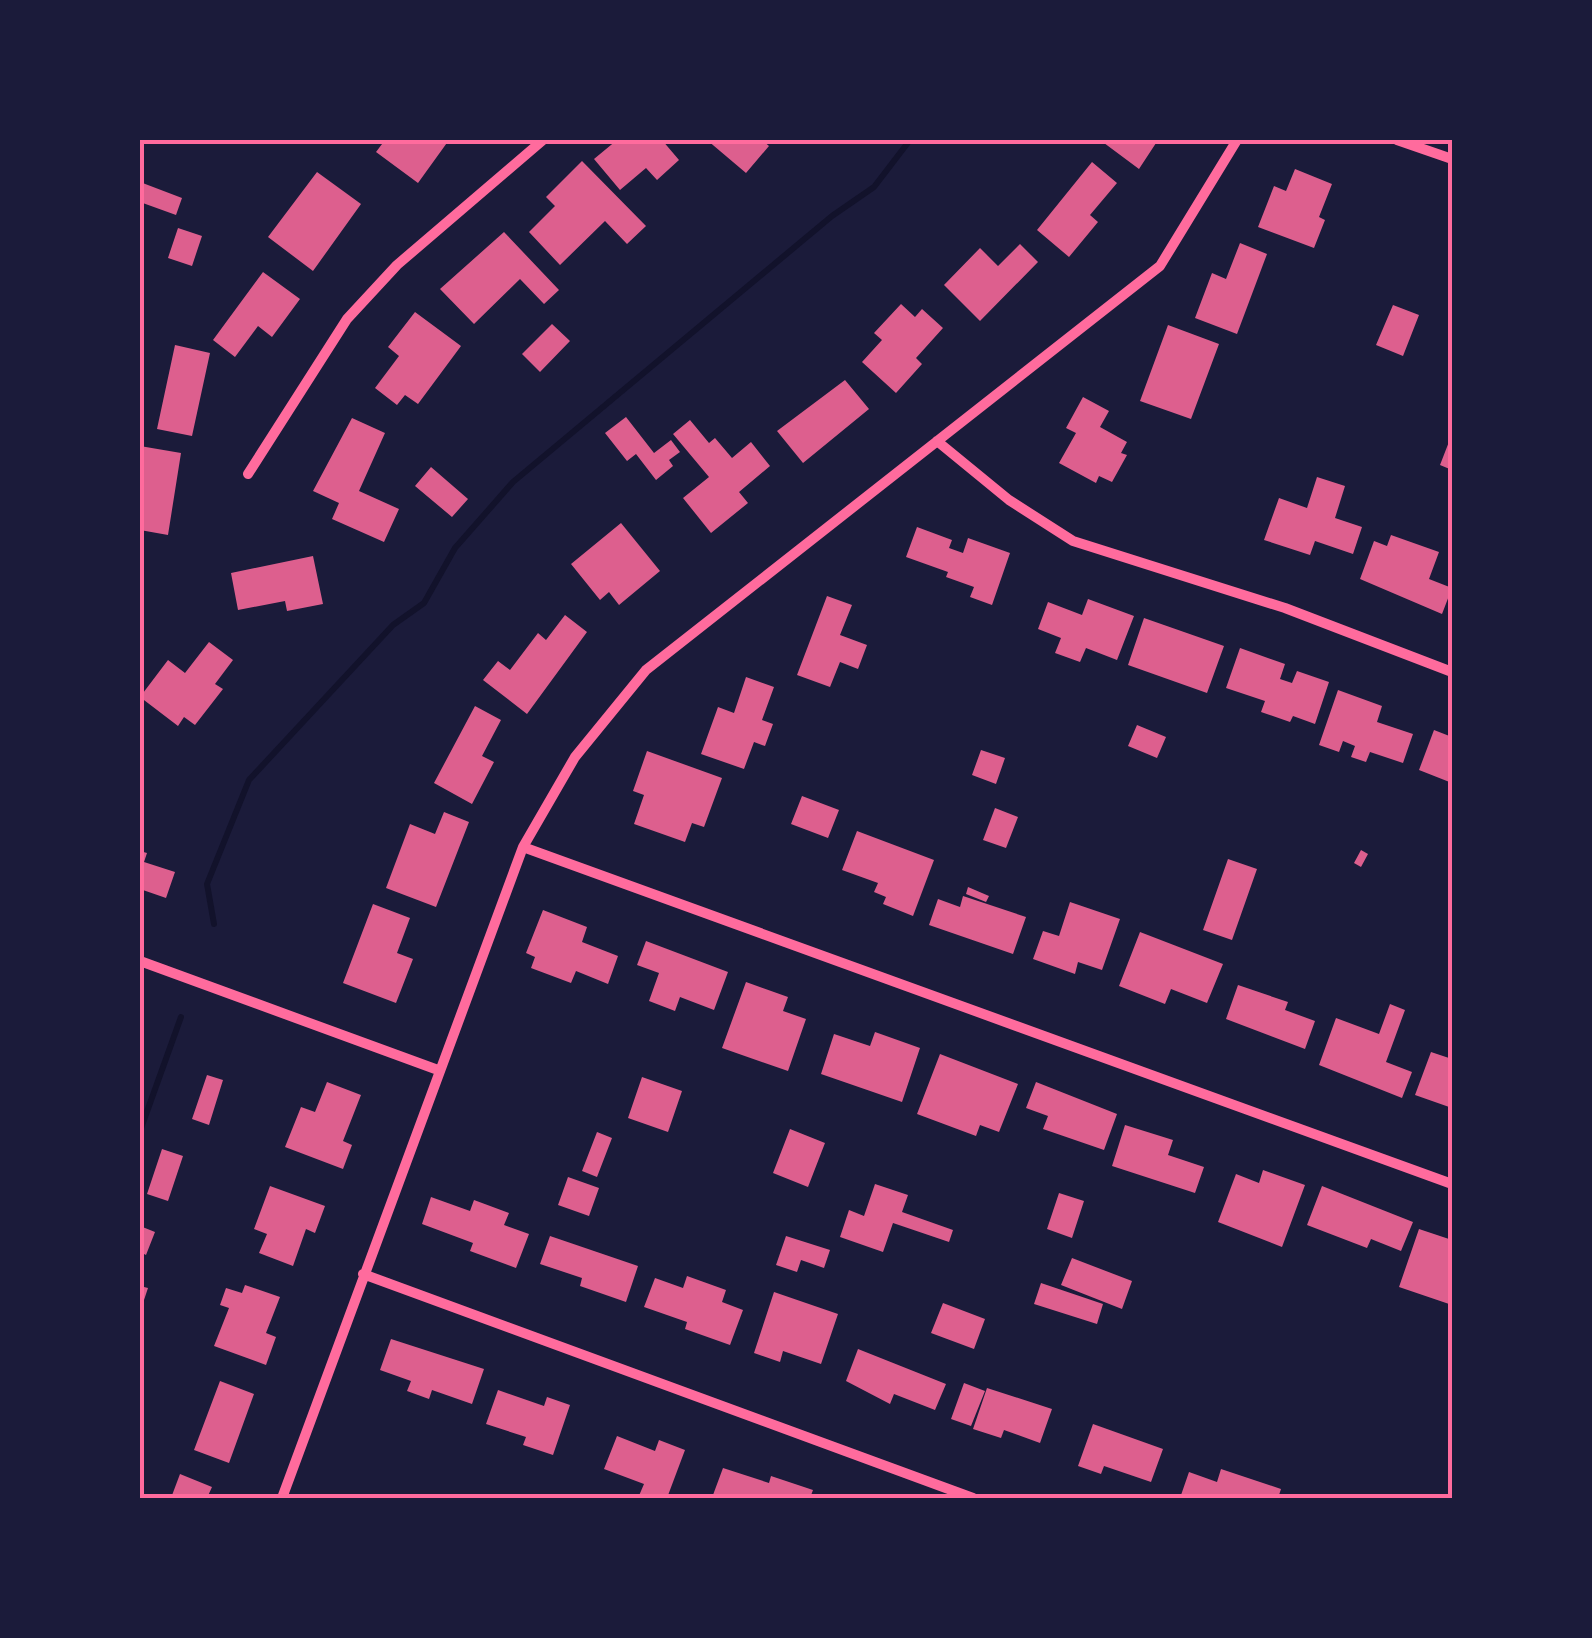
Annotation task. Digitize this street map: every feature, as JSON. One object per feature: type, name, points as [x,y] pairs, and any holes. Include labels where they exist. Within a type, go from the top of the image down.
[{"type":"street","points":[[248,474],[347,318],[397,265],[543,140]]},
{"type":"street","points":[[282,1498],[522,847],[575,757],[646,670],[1160,266],[1237,140]]},
{"type":"street","points":[[1397,140],[1452,159]]},
{"type":"street","points":[[937,441],[1009,500],[1072,540],[1285,608],[1452,672]]},
{"type":"street","points":[[522,847],[1452,1184]]},
{"type":"street","points":[[140,960],[438,1070]]},
{"type":"street","points":[[363,1274],[973,1498]]},
{"type":"building","points":[[385,140],[449,140],[418,183],[376,152]]},
{"type":"building","points":[[617,140],[662,140],[679,160],[657,180],[646,168],[620,190],[594,159]]},
{"type":"building","points":[[707,140],[762,140],[769,146],[746,173]]},
{"type":"building","points":[[1100,140],[1158,140],[1139,169]]},
{"type":"building","points":[[582,161],[646,226],[627,244],[605,221],[560,265],[529,232],[555,206],[546,197]]},
{"type":"building","points":[[1092,162],[1117,183],[1090,215],[1098,222],[1069,257],[1037,230]]},
{"type":"building","points":[[1295,169],[1332,184],[1319,217],[1325,220],[1314,248],[1258,227],[1274,186],[1286,191]]},
{"type":"building","points":[[317,172],[361,204],[313,271],[268,237]]},
{"type":"building","points":[[140,182],[182,198],[176,215],[140,202]]},
{"type":"building","points":[[178,228],[202,236],[192,266],[168,258]]},
{"type":"building","points":[[504,232],[559,290],[544,304],[520,279],[474,324],[440,289]]},
{"type":"building","points":[[1240,243],[1267,254],[1237,334],[1195,318],[1212,273],[1226,279]]},
{"type":"building","points":[[1020,244],[1038,262],[980,321],[944,285],[980,248],[998,266]]},
{"type":"building","points":[[263,272],[300,299],[272,337],[258,326],[235,357],[213,340]]},
{"type":"building","points":[[901,304],[915,317],[922,309],[943,328],[916,358],[922,364],[896,393],[862,362],[882,340],[874,333]]},
{"type":"building","points":[[1393,305],[1419,315],[1403,356],[1376,345]]},
{"type":"building","points":[[415,312],[461,346],[418,404],[405,395],[397,405],[375,388],[399,356],[388,347]]},
{"type":"building","points":[[552,324],[570,341],[540,372],[522,354]]},
{"type":"building","points":[[1168,325],[1219,344],[1191,419],[1140,401]]},
{"type":"building","points":[[175,345],[210,353],[192,436],[157,429]]},
{"type":"building","points":[[845,380],[869,409],[803,463],[777,431]]},
{"type":"building","points":[[1083,397],[1109,411],[1100,427],[1127,442],[1121,453],[1127,455],[1112,482],[1099,476],[1096,483],[1059,463],[1076,433],[1066,428]]},
{"type":"building","points":[[626,417],[654,453],[671,440],[680,452],[669,460],[673,466],[656,480],[636,454],[627,461],[605,433]]},
{"type":"building","points":[[352,418],[385,433],[359,491],[399,509],[384,542],[332,519],[339,503],[313,491]]},
{"type":"building","points":[[690,420],[709,443],[715,438],[732,458],[751,442],[770,466],[739,492],[748,503],[711,533],[683,498],[709,477],[673,434]]},
{"type":"building","points":[[1452,434],[1452,470],[1440,465]]},
{"type":"building","points":[[140,446],[181,453],[168,535],[140,530]]},
{"type":"building","points":[[431,467],[468,499],[452,517],[415,486]]},
{"type":"building","points":[[1317,477],[1345,486],[1335,518],[1362,527],[1353,554],[1315,541],[1310,555],[1264,540],[1279,498],[1307,508]]},
{"type":"building","points":[[621,523],[660,571],[619,605],[609,592],[600,600],[571,564]]},
{"type":"building","points":[[917,527],[952,540],[949,548],[963,553],[968,538],[1010,553],[992,605],[970,597],[974,587],[946,577],[948,572],[906,557]]},
{"type":"building","points":[[1391,535],[1439,552],[1429,579],[1452,588],[1442,614],[1360,579],[1374,541],[1387,546]]},
{"type":"building","points":[[313,556],[323,604],[287,611],[285,601],[238,610],[231,573]]},
{"type":"building","points":[[827,596],[852,605],[840,635],[867,645],[858,669],[840,662],[830,687],[797,675]]},
{"type":"building","points":[[1088,599],[1134,616],[1117,660],[1086,648],[1080,662],[1055,653],[1061,638],[1038,629],[1048,602],[1082,615]]},
{"type":"building","points":[[565,615],[587,632],[527,714],[483,680],[498,661],[510,670],[538,633],[546,640]]},
{"type":"building","points":[[1144,618],[1224,646],[1207,693],[1128,665]]},
{"type":"building","points":[[209,642],[233,660],[215,684],[223,689],[195,725],[184,717],[178,726],[140,697],[168,660],[185,673]]},
{"type":"building","points":[[1240,648],[1285,664],[1280,679],[1292,683],[1297,671],[1329,682],[1315,724],[1293,716],[1290,722],[1261,712],[1265,701],[1226,688]]},
{"type":"building","points":[[746,677],[774,687],[762,720],[773,724],[765,746],[754,742],[744,769],[701,754],[718,707],[734,713]]},
{"type":"building","points":[[1338,690],[1382,706],[1377,722],[1413,734],[1403,763],[1370,752],[1366,762],[1351,757],[1355,746],[1343,741],[1339,752],[1319,745]]},
{"type":"building","points":[[475,706],[501,720],[482,756],[494,762],[472,804],[434,783]]},
{"type":"building","points":[[1137,725],[1166,737],[1157,758],[1128,746]]},
{"type":"building","points":[[1434,730],[1452,737],[1452,783],[1419,770]]},
{"type":"building","points":[[981,750],[1005,758],[996,784],[972,775]]},
{"type":"building","points":[[647,751],[722,778],[704,827],[692,823],[685,842],[634,824],[644,795],[633,791]]},
{"type":"building","points":[[802,796],[839,810],[828,838],[791,824]]},
{"type":"building","points":[[995,808],[1018,817],[1006,848],[983,840]]},
{"type":"building","points":[[444,812],[469,822],[436,907],[386,888],[410,824],[435,834]]},
{"type":"building","points":[[857,831],[934,860],[913,916],[883,904],[886,897],[874,892],[878,883],[842,870]]},
{"type":"building","points":[[1361,850],[1368,854],[1361,867],[1354,863]]},
{"type":"building","points":[[140,851],[147,853],[144,862],[175,872],[166,898],[140,889]]},
{"type":"building","points":[[1228,859],[1257,869],[1232,940],[1203,930]]},
{"type":"building","points":[[968,887],[989,896],[986,902],[966,894]]},
{"type":"building","points":[[963,896],[1026,917],[1013,954],[929,925],[938,899],[960,907]]},
{"type":"building","points":[[1070,902],[1120,919],[1102,970],[1078,962],[1075,974],[1033,959],[1043,931],[1059,936]]},
{"type":"building","points":[[373,904],[410,918],[397,953],[413,959],[396,1003],[343,983]]},
{"type":"building","points":[[543,910],[587,927],[582,942],[618,956],[608,984],[576,971],[571,983],[531,968],[535,957],[526,953]]},
{"type":"building","points":[[1140,932],[1223,964],[1207,1003],[1171,989],[1165,1004],[1119,986]]},
{"type":"building","points":[[646,941],[728,972],[714,1010],[680,997],[675,1011],[649,1001],[659,973],[637,965]]},
{"type":"building","points":[[746,982],[788,997],[783,1011],[806,1019],[788,1071],[722,1048]]},
{"type":"building","points":[[1238,985],[1288,1002],[1285,1010],[1315,1021],[1305,1049],[1226,1019]]},
{"type":"building","points":[[1390,1004],[1405,1010],[1386,1062],[1412,1072],[1402,1098],[1319,1065],[1336,1018],[1379,1034]]},
{"type":"building","points":[[875,1032],[920,1048],[902,1102],[821,1074],[834,1034],[870,1046]]},
{"type":"building","points":[[1431,1052],[1452,1059],[1452,1108],[1415,1095]]},
{"type":"building","points":[[940,1054],[1018,1084],[999,1132],[980,1125],[976,1136],[917,1114]]},
{"type":"building","points":[[207,1075],[223,1080],[209,1125],[192,1119]]},
{"type":"building","points":[[642,1077],[682,1091],[668,1132],[628,1118]]},
{"type":"building","points":[[327,1082],[361,1095],[343,1141],[352,1145],[343,1169],[285,1147],[301,1107],[315,1112]]},
{"type":"building","points":[[1036,1082],[1117,1114],[1104,1150],[1043,1129],[1048,1116],[1026,1108]]},
{"type":"building","points":[[1125,1125],[1173,1140],[1168,1155],[1204,1167],[1195,1193],[1112,1166]]},
{"type":"building","points":[[790,1129],[825,1143],[808,1187],[773,1173]]},
{"type":"building","points":[[597,1132],[612,1138],[597,1177],[582,1171]]},
{"type":"building","points":[[162,1149],[183,1156],[168,1201],[147,1194]]},
{"type":"building","points":[[1263,1170],[1305,1185],[1282,1247],[1218,1222],[1236,1174],[1259,1183]]},
{"type":"building","points":[[568,1177],[599,1188],[589,1216],[558,1205]]},
{"type":"building","points":[[875,1184],[908,1195],[902,1212],[953,1230],[949,1242],[893,1223],[883,1252],[840,1237],[849,1210],[864,1216]]},
{"type":"building","points":[[270,1186],[325,1206],[315,1233],[306,1229],[293,1266],[259,1253],[267,1234],[254,1229]]},
{"type":"building","points":[[1322,1186],[1413,1222],[1401,1251],[1371,1239],[1367,1248],[1307,1225]]},
{"type":"building","points":[[1059,1193],[1084,1201],[1072,1238],[1047,1229]]},
{"type":"building","points":[[431,1197],[470,1211],[474,1200],[509,1213],[504,1225],[529,1234],[516,1268],[470,1251],[473,1243],[422,1224]]},
{"type":"building","points":[[140,1226],[155,1232],[146,1255],[140,1252]]},
{"type":"building","points":[[1419,1229],[1452,1240],[1452,1305],[1399,1287]]},
{"type":"building","points":[[550,1236],[638,1266],[626,1302],[580,1286],[582,1278],[540,1264]]},
{"type":"building","points":[[786,1236],[830,1250],[824,1268],[801,1260],[797,1272],[776,1265]]},
{"type":"building","points":[[1072,1258],[1132,1281],[1122,1309],[1061,1285]]},
{"type":"building","points":[[687,1276],[726,1290],[722,1302],[743,1310],[730,1345],[685,1329],[687,1322],[644,1307],[655,1278],[683,1288]]},
{"type":"building","points":[[1041,1283],[1103,1304],[1097,1324],[1034,1304]]},
{"type":"building","points":[[245,1285],[280,1297],[266,1333],[276,1337],[266,1365],[214,1346],[229,1308],[220,1305],[226,1288],[242,1293]]},
{"type":"building","points":[[140,1286],[148,1288],[141,1309],[140,1309]]},
{"type":"building","points":[[774,1292],[838,1314],[821,1364],[783,1351],[780,1362],[754,1353]]},
{"type":"building","points":[[943,1303],[985,1319],[974,1349],[931,1333]]},
{"type":"building","points":[[391,1339],[484,1369],[472,1404],[432,1390],[429,1399],[407,1391],[411,1381],[380,1370]]},
{"type":"building","points":[[858,1349],[946,1384],[935,1410],[894,1394],[890,1404],[846,1381]]},
{"type":"building","points":[[220,1381],[254,1394],[229,1463],[194,1450]]},
{"type":"building","points":[[964,1383],[985,1391],[971,1426],[951,1419]]},
{"type":"building","points":[[987,1388],[1052,1409],[1040,1443],[1004,1430],[1001,1438],[973,1429]]},
{"type":"building","points":[[498,1390],[544,1406],[547,1397],[570,1405],[553,1455],[523,1445],[526,1437],[486,1424]]},
{"type":"building","points":[[1093,1424],[1163,1449],[1151,1482],[1104,1466],[1101,1474],[1078,1466]]},
{"type":"building","points":[[617,1436],[655,1451],[659,1440],[685,1450],[667,1498],[638,1498],[644,1484],[604,1469]]},
{"type":"building","points":[[723,1468],[769,1483],[771,1476],[813,1490],[810,1498],[721,1498],[713,1495]]},
{"type":"building","points":[[1221,1469],[1281,1489],[1278,1498],[1180,1498],[1189,1472],[1217,1482]]},
{"type":"building","points":[[180,1474],[212,1487],[207,1498],[171,1498]]},
{"type":"waterway","points":[[214,924],[207,884],[249,780],[393,625],[424,603],[455,548],[513,482],[832,216],[874,187],[910,140]]},
{"type":"waterway","points":[[140,1131],[181,1017]]}]
